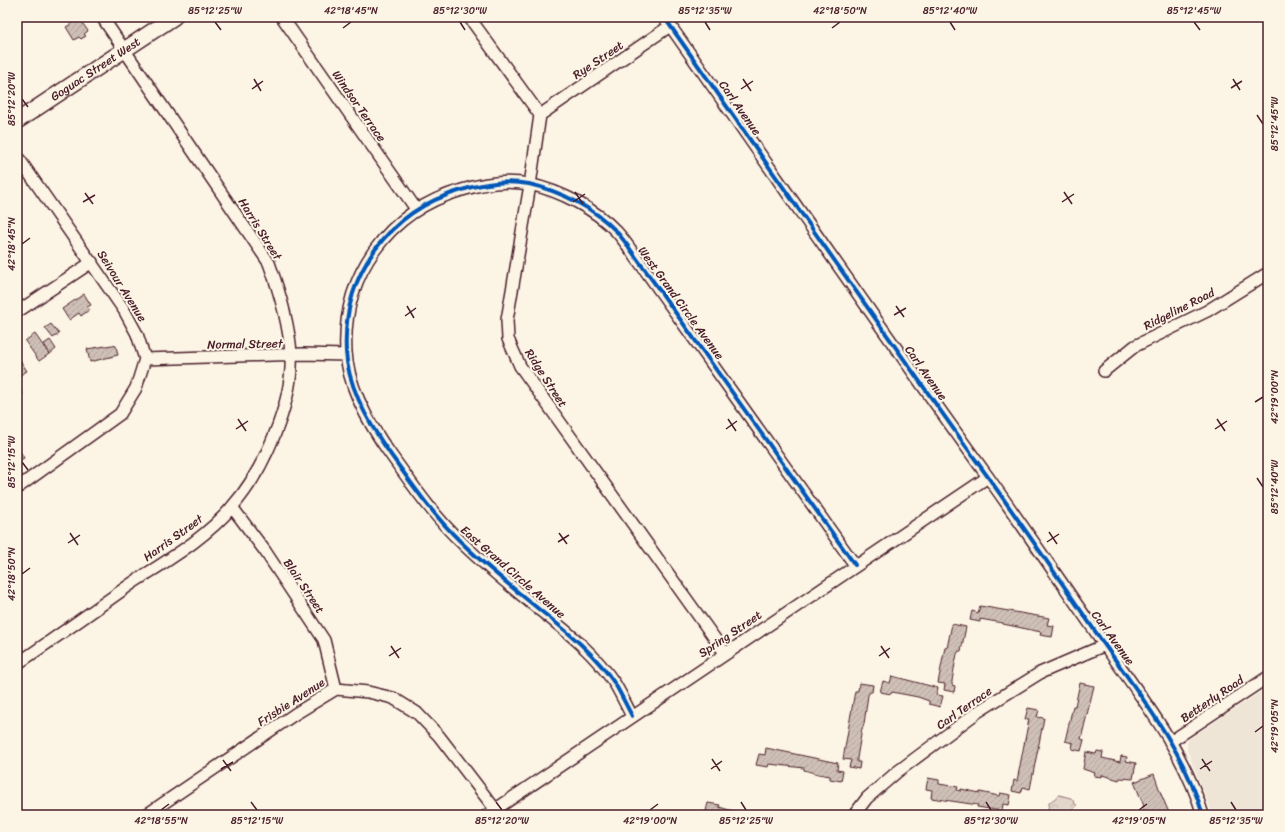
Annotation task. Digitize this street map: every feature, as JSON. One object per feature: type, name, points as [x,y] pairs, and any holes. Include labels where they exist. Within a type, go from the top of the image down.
[{"type":"street","name":"Harris Street","points":[[18,660],[204,534],[232,507],[251,481],[268,451],[281,418],[288,388],[291,356],[280,294],[269,264],[102,17]]},
{"type":"street","name":"Goguac Street West","points":[[17,121],[174,17]]},
{"type":"street","name":"Windsor Terrace","points":[[282,17],[416,209]]},
{"type":"street","points":[[470,17],[540,116]]},
{"type":"street","name":"Rye Street","points":[[540,116],[667,22]]},
{"type":"street","name":"Carl Avenue","points":[[667,22],[1030,535],[1105,645],[1132,681],[1170,742],[1196,791],[1203,815]]},
{"type":"street","name":"Ridge Street","points":[[540,116],[507,320],[508,339],[520,366],[725,653]]},
{"type":"street","name":"Seivour Avenue","points":[[17,156],[92,262],[134,328],[145,358]]},
{"type":"street","name":"West Grand Circle Avenue","points":[[416,209],[444,195],[475,186],[508,182],[530,185],[571,200],[594,212],[615,231],[643,267],[855,566]]},
{"type":"street","name":"East Grand Circle Avenue","points":[[416,209],[382,238],[364,264],[352,297],[346,325],[346,355],[355,392],[376,434],[420,494],[457,539],[573,636],[614,684],[632,716]]},
{"type":"street","points":[[17,312],[92,262]]},
{"type":"street","name":"Ridgeline Road","points":[[1104,371],[1135,346],[1207,311],[1268,273]]},
{"type":"street","name":"Normal Street","points":[[145,358],[346,355]]},
{"type":"street","points":[[17,488],[120,414],[136,388],[145,358]]},
{"type":"street","name":"Spring Street","points":[[491,812],[988,477]]},
{"type":"street","name":"Blair Street","points":[[232,507],[265,551],[324,640],[336,689]]},
{"type":"street","name":"Carl Terrace","points":[[854,815],[867,798],[898,772],[979,711],[1040,674],[1105,645]]},
{"type":"street","name":"Betterly Road","points":[[1170,742],[1268,677]]},
{"type":"street","name":"Frisbie Avenue","points":[[146,815],[295,714],[336,689],[368,692],[393,698],[417,713],[439,736],[491,812]]},
{"type":"shaded area","points":[[1268,687],[1268,815],[1213,815],[1187,750],[1187,743],[1189,739]]},
{"type":"green space","points":[[1059,795],[1071,798],[1077,806],[1066,815],[1047,815],[1049,803]]},
{"type":"building","points":[[72,17],[78,17],[88,31],[84,34],[86,36],[81,39],[79,37],[74,40],[66,27],[73,23],[70,19]]},
{"type":"building","points":[[84,294],[91,305],[87,307],[89,310],[81,316],[79,313],[69,320],[62,309]]},
{"type":"building","points":[[51,324],[59,334],[53,338],[45,328]]},
{"type":"building","points":[[35,334],[49,354],[39,361],[25,341]]},
{"type":"building","points":[[50,340],[56,349],[50,354],[44,344]]},
{"type":"building","points":[[112,345],[116,346],[118,355],[90,362],[87,349]]},
{"type":"building","points":[[17,356],[27,371],[17,377]]},
{"type":"building","points":[[17,384],[23,394],[17,398]]},
{"type":"building","points":[[17,446],[24,458],[17,462]]},
{"type":"building","points":[[980,606],[1049,618],[1047,625],[1054,626],[1052,637],[1040,635],[1041,632],[1003,623],[980,619],[980,622],[970,620],[972,611],[978,613]]},
{"type":"building","points":[[952,624],[966,627],[961,651],[957,654],[954,669],[952,685],[955,686],[954,692],[944,690],[945,684],[938,683],[945,647],[947,648]]},
{"type":"building","points":[[892,676],[938,688],[936,695],[943,696],[940,707],[929,704],[929,701],[918,697],[892,692],[891,694],[880,692],[883,681],[890,683]]},
{"type":"building","points":[[859,683],[873,685],[872,692],[868,695],[857,758],[857,762],[860,762],[859,769],[849,767],[851,760],[843,759],[855,691],[858,691]]},
{"type":"building","points":[[1080,683],[1094,686],[1081,739],[1084,740],[1081,751],[1072,749],[1073,743],[1065,741]]},
{"type":"building","points":[[1028,708],[1039,710],[1037,717],[1044,718],[1030,789],[1023,787],[1021,793],[1012,791],[1014,780],[1017,781],[1029,719],[1025,719]]},
{"type":"building","points":[[766,748],[838,763],[837,770],[843,771],[841,781],[830,779],[830,776],[804,770],[804,768],[769,764],[768,767],[756,765],[759,754],[765,755]]},
{"type":"building","points":[[1097,751],[1103,752],[1102,758],[1120,762],[1121,756],[1127,757],[1126,761],[1136,763],[1133,779],[1120,778],[1119,780],[1102,775],[1102,777],[1094,776],[1095,773],[1083,769],[1086,752],[1096,754]]},
{"type":"building","points":[[1154,774],[1170,815],[1146,815],[1142,807],[1144,806],[1134,782]]},
{"type":"building","points":[[928,778],[939,780],[939,784],[958,787],[957,790],[961,791],[961,789],[999,796],[1000,793],[1011,795],[1009,805],[1003,804],[1002,811],[977,807],[978,805],[931,798],[932,790],[926,789]]},
{"type":"building","points":[[708,803],[720,805],[719,807],[747,815],[705,815]]},
{"type":"cycle path","points":[[664,17],[1147,705],[1161,726],[1185,769],[1195,791],[1203,815]]},
{"type":"cycle path","points":[[632,716],[615,684],[599,663],[571,636],[478,558],[440,520],[391,455],[368,419],[356,393],[351,379],[346,352],[347,324],[352,297],[361,272],[375,250],[392,230],[412,213],[436,200],[462,190],[487,184],[512,182],[529,184],[553,191],[576,202],[597,215],[616,231],[630,249],[855,565]]}]
